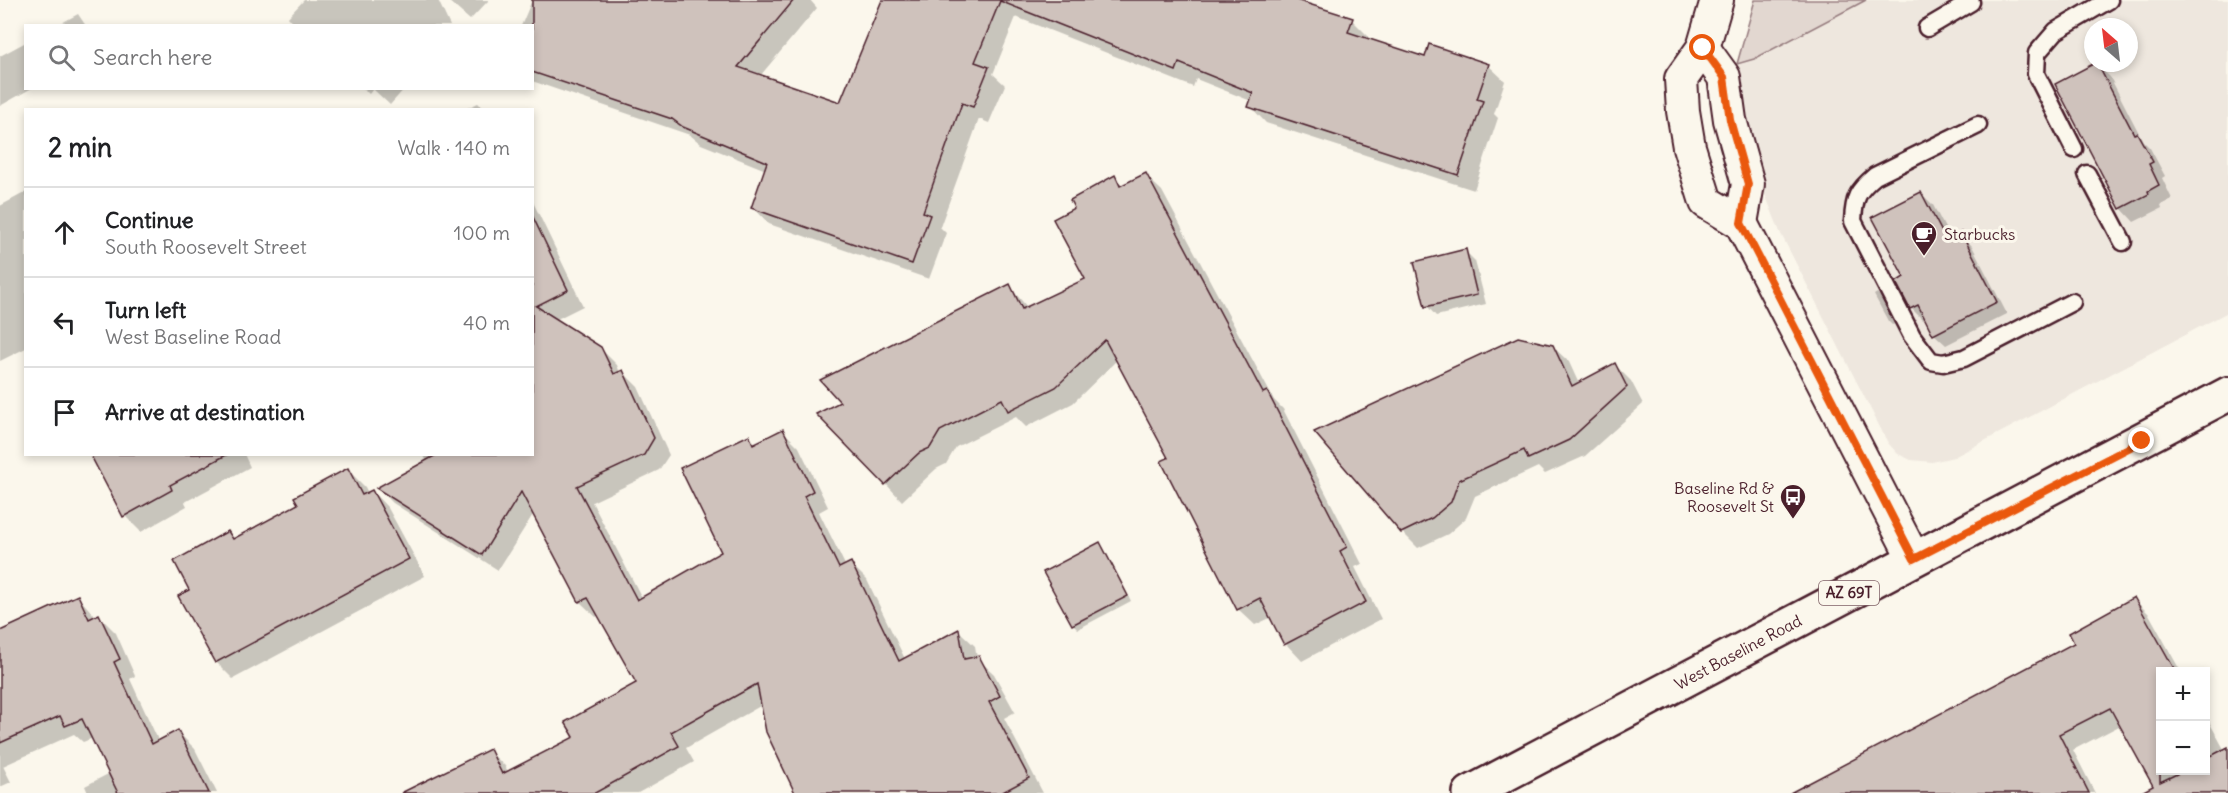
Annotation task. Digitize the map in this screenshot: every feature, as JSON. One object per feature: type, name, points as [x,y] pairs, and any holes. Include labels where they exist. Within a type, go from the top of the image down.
[{"type":"main road","name":"West Baseline Road","points":[[1470,793],[2228,394]]},
{"type":"street","points":[[1717,0],[1703,48],[1681,79],[1689,147],[1706,202],[1741,223],[1914,559]]},
{"type":"street","points":[[1703,48],[1724,77],[1730,120],[1748,184],[1741,223]]},
{"type":"lane","points":[[2074,149],[2036,74],[2037,53],[2056,31],[2109,0]]},
{"type":"lane","points":[[1927,28],[1971,2]]},
{"type":"lane","points":[[1978,125],[1875,176],[1863,186],[1854,201],[1853,220],[1912,336],[1931,361],[1943,363],[1964,358],[2072,302]]},
{"type":"lane","points":[[2087,174],[2123,242]]},
{"type":"shaded area","points":[[1755,0],[1866,0],[1754,59],[1737,64]]},
{"type":"shaded area","points":[[1866,0],[2228,0],[2228,312],[1954,457],[1932,462],[1911,460],[1898,454],[1888,443],[1780,232],[1746,146],[1738,107],[1737,64],[1754,59]]},
{"type":"building","points":[[532,0],[794,0],[738,67],[840,102],[882,0],[1296,0],[1353,18],[1348,32],[1425,57],[1429,44],[1489,64],[1477,99],[1483,101],[1458,175],[1248,107],[1253,93],[1179,63],[1176,71],[1000,1],[975,62],[989,67],[973,107],[962,103],[923,212],[930,215],[912,264],[751,208],[767,162],[683,127],[672,119],[534,73],[534,24],[532,24]]},
{"type":"building","points":[[2084,69],[2084,72],[2102,72],[2134,134],[2137,133],[2153,162],[2149,164],[2159,185],[2148,191],[2149,194],[2120,209],[2055,84]]},
{"type":"building","points":[[1146,173],[1263,393],[1267,391],[1347,547],[1340,551],[1366,602],[1284,645],[1260,598],[1237,610],[1161,461],[1168,458],[1105,340],[1056,387],[1008,411],[1002,399],[940,431],[930,448],[919,453],[885,485],[816,414],[840,402],[820,380],[1010,284],[1022,309],[1085,279],[1053,219],[1074,208],[1070,200],[1115,175],[1120,186]]},
{"type":"building","name":"Starbucks","points":[[1921,192],[1944,236],[1961,232],[1997,302],[1933,335],[1918,305],[1910,309],[1896,282],[1904,277],[1872,217]]},
{"type":"building","points":[[534,219],[568,290],[536,306],[601,347],[614,374],[623,370],[654,438],[644,455],[577,486],[637,600],[721,552],[680,468],[749,435],[753,444],[783,429],[813,491],[804,496],[839,568],[851,562],[899,661],[959,629],[964,659],[979,656],[1000,696],[989,702],[1029,778],[1001,793],[795,793],[766,732],[757,684],[671,732],[679,746],[595,793],[401,793],[490,749],[502,774],[574,737],[565,722],[636,683],[588,598],[579,602],[521,492],[482,555],[376,488],[434,456],[534,456]]},
{"type":"building","points":[[1466,249],[1477,295],[1425,307],[1414,262]]},
{"type":"building","points":[[1518,337],[1553,345],[1572,386],[1615,363],[1627,387],[1569,440],[1528,459],[1524,450],[1459,480],[1451,502],[1432,518],[1401,533],[1314,432]]},
{"type":"building","points":[[91,456],[224,456],[170,485],[172,490],[123,517]]},
{"type":"building","points":[[348,468],[362,495],[372,490],[409,559],[215,663],[178,596],[189,590],[174,561],[228,531],[233,539],[298,504],[294,497]]},
{"type":"building","points":[[1100,542],[1128,596],[1072,625],[1043,572]]},
{"type":"building","points":[[78,595],[89,619],[99,614],[120,659],[114,662],[152,744],[178,730],[209,793],[118,793],[82,719],[65,726],[60,716],[0,743],[0,631]]},
{"type":"building","points":[[2134,597],[2173,667],[2156,667],[2156,775],[2160,775],[2160,782],[2175,775],[2210,775],[2210,756],[2228,747],[2228,793],[2140,793],[2153,786],[2110,708],[2059,734],[2089,793],[1790,793],[2074,643],[2069,633]]},
{"type":"place","name":"Starbucks","points":[[1924,257]]},
{"type":"place","name":"Baseline Rd & Roosevelt St","points":[[1793,520]]},
{"type":"route","points":[[1703,48],[1724,77],[1730,120],[1748,184],[1741,223],[1914,559],[2142,441]]}]
